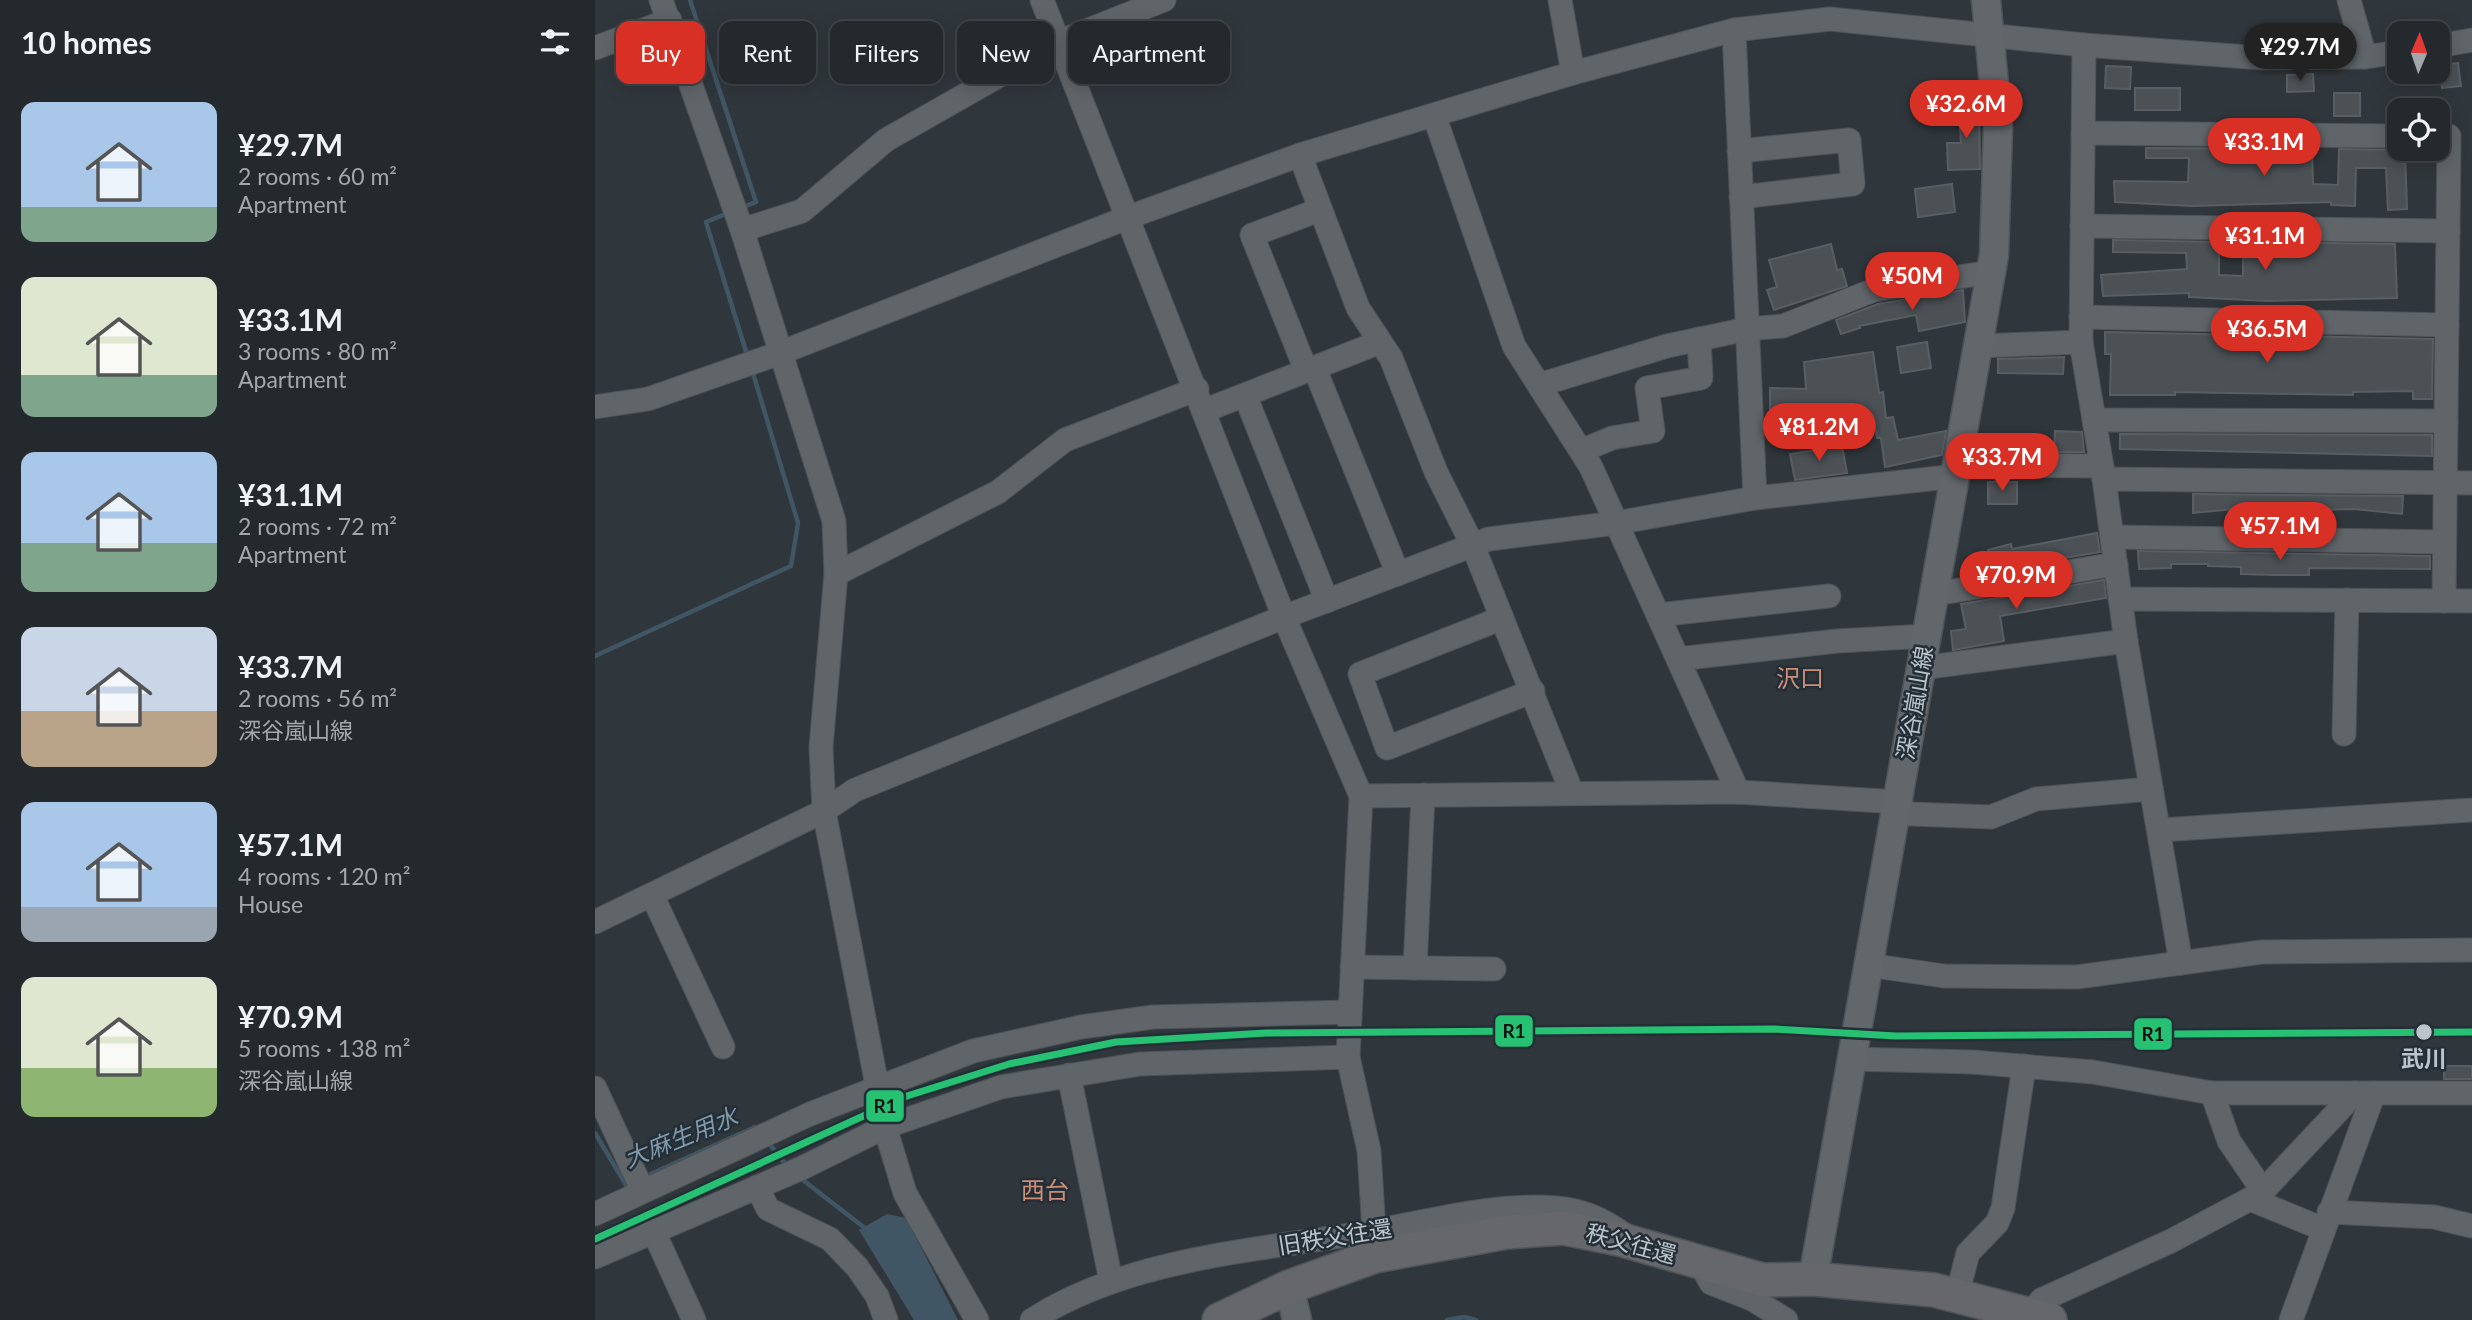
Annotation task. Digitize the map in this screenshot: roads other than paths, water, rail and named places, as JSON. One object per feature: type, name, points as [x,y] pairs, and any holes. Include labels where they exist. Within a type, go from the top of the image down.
[{"type":"highway","name":"秩父往還","points":[[1219,1320],[1289,1287],[1375,1256],[1507,1231],[1564,1228],[1640,1245],[1763,1280],[1812,1279],[1934,1290],[2041,1317]]},
{"type":"main road","name":"深谷嵐山線","points":[[1812,1279],[1958,470],[1991,272],[1998,127],[1986,0]]},
{"type":"main road","points":[[1289,1287],[1297,1320]]},
{"type":"street","points":[[1042,0],[1202,400],[1285,617],[1361,796],[1347,1058],[1369,1151],[1374,1231]]},
{"type":"street","points":[[742,230],[802,211],[886,140],[1058,42],[1164,0]]},
{"type":"street","points":[[1560,0],[1573,73]]},
{"type":"street","points":[[2349,0],[2365,57]]},
{"type":"street","points":[[595,48],[665,10],[742,230],[834,521],[836,573],[821,747],[824,811],[885,1127],[905,1193],[977,1320]]},
{"type":"street","points":[[595,407],[648,400],[781,353],[1129,217],[1300,155],[1573,73],[1734,30],[1830,19],[1989,33],[2084,45],[2262,58],[2365,57],[2387,54]]},
{"type":"street","points":[[1734,30],[1755,498]]},
{"type":"street","points":[[2450,44],[2472,40]]},
{"type":"street","points":[[2084,45],[2081,342],[2103,472],[2126,641],[2151,789],[2161,830],[2181,962]]},
{"type":"street","points":[[1434,115],[1514,346],[1581,451],[1738,792]]},
{"type":"street","points":[[2083,133],[2387,136]]},
{"type":"street","points":[[1739,150],[1849,140],[1853,184],[1741,197]]},
{"type":"street","points":[[1300,155],[1358,308],[1391,358],[1436,472],[1473,545],[1573,793]]},
{"type":"street","points":[[2444,601],[2449,161]]},
{"type":"street","points":[[1319,210],[1252,234],[1398,574]]},
{"type":"street","points":[[2082,226],[2448,231]]},
{"type":"street","points":[[1539,385],[1699,339],[1747,329],[1783,326],[1874,290],[1991,272]]},
{"type":"street","points":[[2081,317],[2447,325]]},
{"type":"street","points":[[1581,451],[1612,438],[1653,431],[1647,387],[1701,378],[1699,339]]},
{"type":"street","points":[[836,573],[997,492],[1065,440],[1202,400],[1245,395],[1380,342]]},
{"type":"street","points":[[1980,346],[2081,342]]},
{"type":"street","points":[[1245,395],[1327,601]]},
{"type":"street","points":[[2094,420],[2446,421]]},
{"type":"street","points":[[595,922],[824,811],[855,790],[1285,617],[1489,539],[1616,523],[1755,498],[1958,470],[2472,483]]},
{"type":"street","points":[[2112,537],[2444,541]]},
{"type":"street","points":[[1935,594],[2116,564]]},
{"type":"street","points":[[1658,615],[1829,596]]},
{"type":"street","points":[[2120,599],[2472,601]]},
{"type":"street","points":[[2344,734],[2347,600]]},
{"type":"street","points":[[1502,618],[1360,674],[1387,748],[1533,691]]},
{"type":"street","points":[[1678,659],[1837,641],[1927,636]]},
{"type":"street","points":[[1921,668],[2126,641]]},
{"type":"street","points":[[1361,796],[1738,792],[1882,801],[1911,814],[1991,817],[2036,799],[2151,789]]},
{"type":"street","points":[[1415,968],[1423,795]]},
{"type":"street","points":[[2161,830],[2472,810]]},
{"type":"street","points":[[652,895],[723,1047]]},
{"type":"street","points":[[1868,965],[1944,976],[2077,977],[2262,952],[2472,950]]},
{"type":"street","points":[[1352,967],[1493,969]]},
{"type":"street","points":[[595,1214],[639,1183],[973,1051],[1081,1027],[1153,1017],[1349,1012]]},
{"type":"street","points":[[595,1257],[794,1171],[885,1127],[1001,1087],[1140,1064],[1347,1058]]},
{"type":"street","points":[[1851,1059],[2024,1066],[2092,1072],[2211,1093],[2472,1093]]},
{"type":"street","points":[[1957,1295],[1968,1253],[1997,1223],[2003,1208],[2024,1066]]},
{"type":"street","points":[[1069,1075],[1111,1281]]},
{"type":"street","points":[[595,1088],[639,1183]]},
{"type":"street","points":[[2211,1093],[2229,1141],[2256,1195],[2326,1221],[2434,1217],[2472,1226]]},
{"type":"street","points":[[2041,1317],[2041,1300],[2171,1241],[2256,1195],[2365,1093]]},
{"type":"street","points":[[2291,1320],[2326,1221],[2365,1093]]},
{"type":"street","points":[[757,1187],[768,1209],[829,1239],[839,1248],[877,1296],[886,1320]]},
{"type":"street","name":"旧秩父往還","points":[[1032,1320],[1111,1281],[1171,1264],[1503,1207],[1559,1208],[1596,1216],[1640,1245]]},
{"type":"street","points":[[653,1230],[694,1320]]},
{"type":"street","points":[[1263,1249],[1318,1256],[1329,1260],[1335,1269]]},
{"type":"street","points":[[1700,1263],[1711,1283],[1752,1299],[1786,1320]]},
{"type":"water","points":[[887,1214],[906,1218],[958,1320],[914,1320],[859,1230]]},
{"type":"waterway","points":[[690,0],[756,202],[743,207]]},
{"type":"waterway","points":[[728,213],[706,222],[748,358]]},
{"type":"waterway","points":[[595,656],[791,566],[798,523],[752,370]]},
{"type":"waterway","name":"大麻生用水","points":[[644,1177],[755,1127]]},
{"type":"waterway","name":"大麻生用水","points":[[595,1133],[626,1185],[630,1183]]},
{"type":"waterway","name":"大麻生用水","points":[[767,1141],[788,1167]]},
{"type":"waterway","name":"大麻生用水","points":[[799,1177],[870,1232]]},
{"type":"waterway","name":"大麻生用水","points":[[1447,1320],[1464,1317],[1476,1320]]},
{"type":"place","name":"武川","points":[[2424,1032]]},
{"type":"district","name":"沢口","points":[[1800,679]]},
{"type":"district","name":"西台","points":[[1045,1191]]}]
